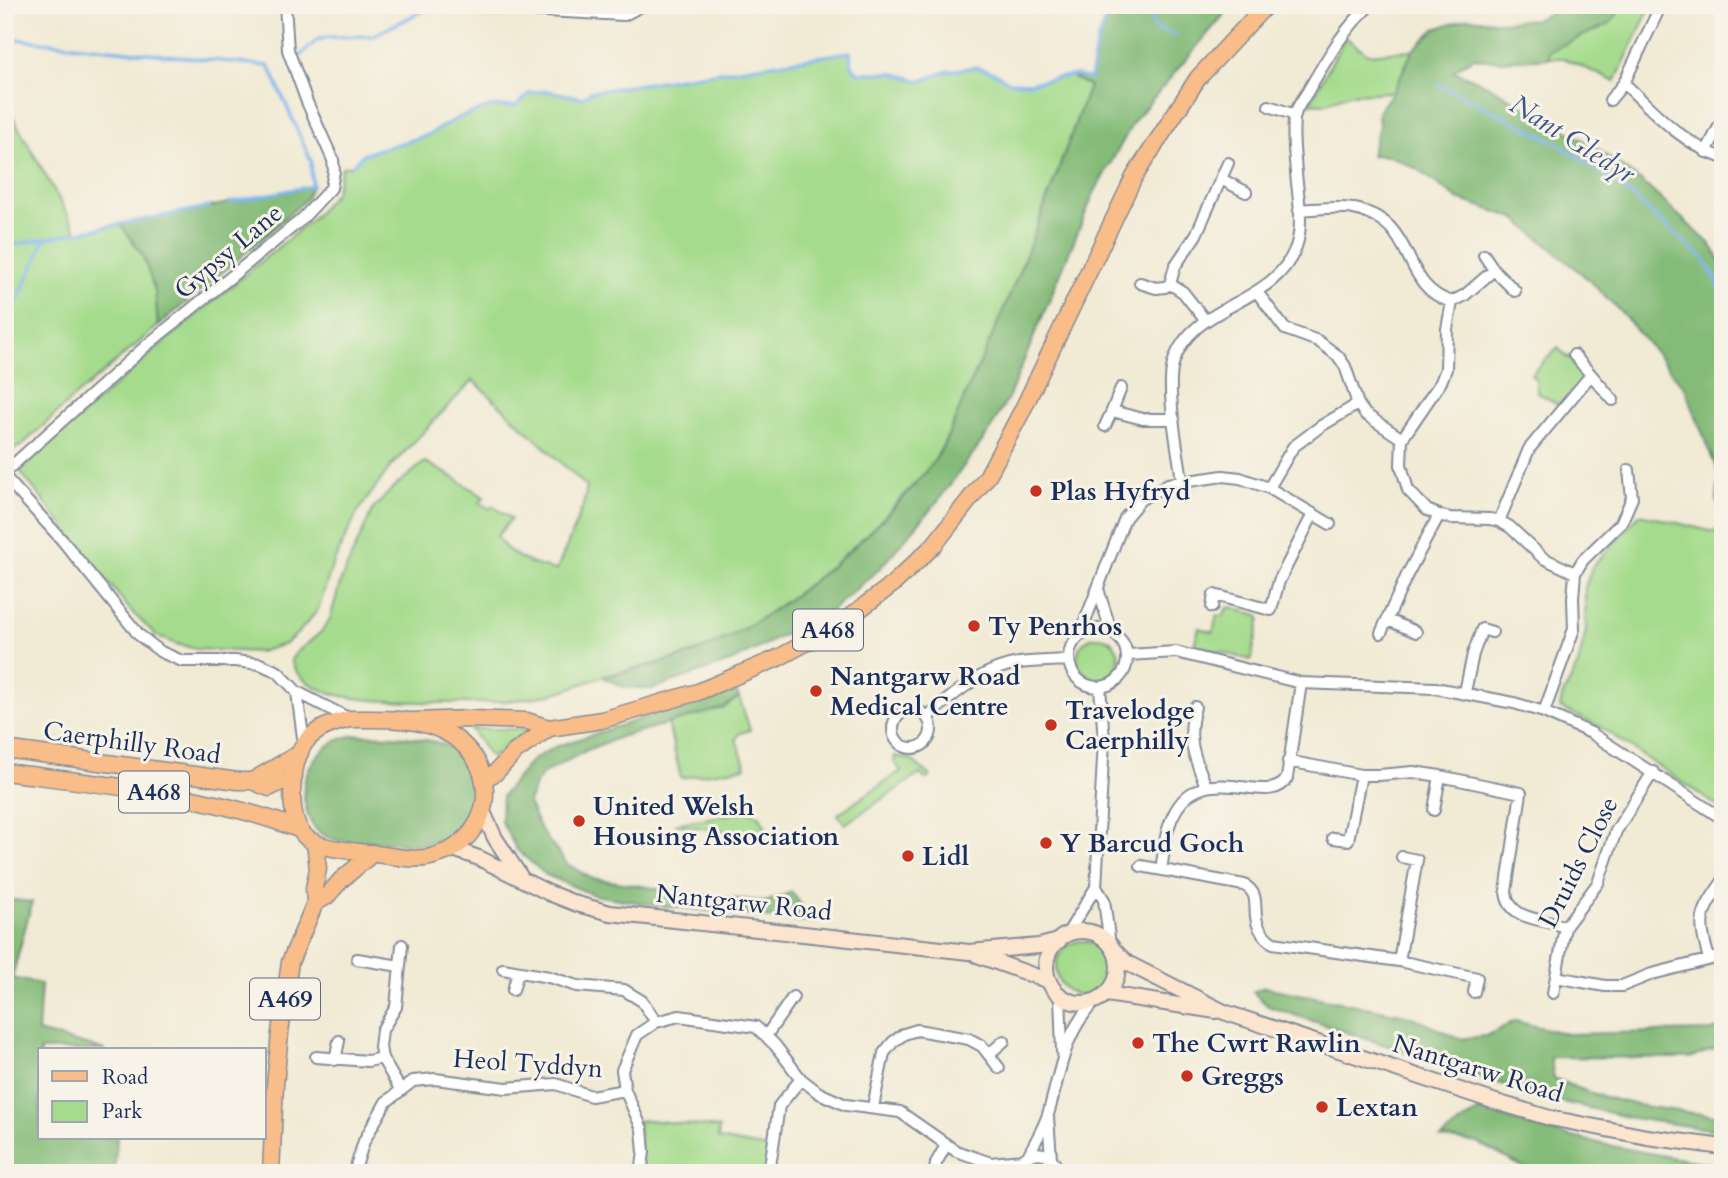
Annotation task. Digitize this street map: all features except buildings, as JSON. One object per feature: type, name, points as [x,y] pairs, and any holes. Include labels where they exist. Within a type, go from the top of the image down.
[{"type":"main road","name":"A468","points":[[484,779],[495,773],[515,752],[550,728],[601,720],[698,692],[778,658],[839,625],[893,584],[934,545],[987,477],[1022,411],[1134,177],[1198,78],[1266,5]]},
{"type":"main road","points":[[350,719],[412,721],[444,731],[465,745],[481,766],[487,786],[482,810],[474,829],[453,849],[428,858],[342,850],[315,842],[299,829],[291,799],[302,749],[320,730],[350,719]]},
{"type":"main road","name":"A468","points":[[412,721],[527,721],[550,728]]},
{"type":"main road","name":"Caerphilly Road","points":[[5,749],[252,781],[269,788],[294,776]]},
{"type":"main road","name":"Caerphilly Road","points":[[252,781],[302,749]]},
{"type":"main road","name":"Caerphilly Road","points":[[5,772],[188,797],[256,813],[299,829]]},
{"type":"main road","name":"Nantgarw Road","points":[[482,810],[495,838],[521,877]]},
{"type":"main road","name":"A469","points":[[271,1173],[275,1085],[290,962],[315,902],[314,888],[318,869],[315,842]]},
{"type":"main road","name":"Nantgarw Road","points":[[453,849],[521,877],[558,897],[611,913],[969,952],[1039,946],[1063,938]]},
{"type":"main road","name":"A469","points":[[315,902],[327,896],[341,880],[373,853]]},
{"type":"main road","points":[[1085,931],[1096,934],[1112,948],[1118,963],[1118,975],[1113,986],[1100,998],[1082,1004],[1070,1001],[1060,995],[1049,981],[1046,965],[1049,954],[1063,938],[1085,931]]},
{"type":"main road","name":"Nantgarw Road","points":[[1112,948],[1127,963],[1224,1012],[1493,1101],[1550,1118],[1647,1137],[1723,1147]]},
{"type":"main road","name":"Nantgarw Road","points":[[969,952],[1049,981]]},
{"type":"main road","name":"Nantgarw Road","points":[[1100,998],[1224,1012]]},
{"type":"street","name":"Gypsy Lane","points":[[5,475],[147,345],[302,219],[331,188],[333,160],[307,102],[288,50],[285,5]]},
{"type":"street","points":[[483,5],[624,15],[643,5]]},
{"type":"street","points":[[1182,480],[1174,419],[1173,364],[1183,343],[1206,320],[1257,292],[1283,271],[1299,233],[1295,115],[1344,32],[1370,5]]},
{"type":"street","points":[[1610,100],[1624,83],[1661,5]]},
{"type":"street","points":[[1624,83],[1682,136],[1706,152],[1723,158]]},
{"type":"street","points":[[1269,106],[1295,115]]},
{"type":"street","points":[[1706,152],[1723,119]]},
{"type":"street","points":[[1140,283],[1156,288],[1165,288],[1170,284],[1175,266],[1196,235],[1228,163]]},
{"type":"street","points":[[1221,179],[1246,192]]},
{"type":"street","points":[[1299,210],[1354,209],[1378,219],[1397,234],[1415,274],[1423,283],[1434,294],[1452,302]]},
{"type":"street","points":[[1484,255],[1494,270],[1515,291]]},
{"type":"street","points":[[1452,302],[1465,295],[1494,270]]},
{"type":"street","points":[[1170,284],[1183,292],[1206,320]]},
{"type":"street","points":[[1257,292],[1285,329],[1318,341],[1338,356],[1345,366],[1358,404],[1372,421],[1402,439]]},
{"type":"street","points":[[1452,302],[1447,328],[1446,369],[1441,382],[1402,439],[1401,466],[1409,490],[1427,510],[1439,515],[1499,521],[1510,527],[1543,558],[1575,573]]},
{"type":"street","points":[[1574,355],[1613,400]]},
{"type":"street","points":[[1499,521],[1529,449],[1590,376]]},
{"type":"street","points":[[1105,426],[1121,388]]},
{"type":"street","points":[[1269,488],[1293,446],[1358,404]]},
{"type":"street","points":[[1112,411],[1143,419],[1174,419]]},
{"type":"street","points":[[1544,712],[1574,629],[1575,573],[1583,560],[1621,523],[1632,498],[1629,470]]},
{"type":"street","points":[[5,475],[139,635],[151,645],[182,661],[260,664],[278,672],[297,692],[350,719]]},
{"type":"street","points":[[1098,589],[1111,631],[1123,642],[1128,655],[1122,674],[1108,685],[1100,687],[1084,683],[1076,677],[1069,660],[1070,649],[1080,634],[1121,527],[1131,509],[1140,500],[1156,489],[1182,480],[1223,476],[1240,478],[1269,488],[1330,524]]},
{"type":"street","points":[[1212,607],[1214,595],[1270,616],[1279,581],[1313,514]]},
{"type":"street","points":[[1381,633],[1407,575],[1439,515]]},
{"type":"street","points":[[1388,620],[1416,632]]},
{"type":"street","points":[[1080,634],[1093,629],[1111,631]]},
{"type":"street","points":[[1465,692],[1473,654],[1482,629],[1492,632]]},
{"type":"street","points":[[1128,655],[1176,652],[1301,684],[1408,687],[1465,692],[1544,712],[1591,733],[1723,819]]},
{"type":"street","points":[[928,717],[976,679],[996,669],[1018,663],[1069,660]]},
{"type":"street","points":[[1161,869],[1168,828],[1173,816],[1185,799],[1195,791],[1206,786],[1235,785],[1265,790],[1280,788],[1287,778],[1301,684]]},
{"type":"street","points":[[1063,938],[1096,887],[1104,741],[1100,687]]},
{"type":"street","points":[[297,692],[302,749]]},
{"type":"street","points":[[1195,707],[1191,724],[1191,748],[1206,786]]},
{"type":"street","points":[[1288,761],[1361,775],[1413,772],[1521,793],[1506,902],[1518,914],[1565,927]]},
{"type":"street","name":"Druids Close","points":[[1553,993],[1565,927],[1598,883],[1616,831],[1653,772]]},
{"type":"street","points":[[1334,838],[1348,840],[1361,775]]},
{"type":"street","points":[[1434,810],[1440,776]]},
{"type":"street","points":[[1399,961],[1418,860],[1402,857]]},
{"type":"street","points":[[1141,866],[1244,885],[1251,889],[1255,895],[1254,918],[1257,927],[1262,935],[1273,943],[1399,961],[1477,978],[1474,992]]},
{"type":"street","points":[[1709,960],[1701,932],[1701,919],[1706,906],[1723,881]]},
{"type":"street","points":[[1096,887],[1104,900],[1112,948]]},
{"type":"street","points":[[354,1173],[369,1131],[386,1102],[400,1089],[382,1058],[380,1047],[382,1030],[396,1007],[402,945]]},
{"type":"street","points":[[1556,977],[1614,987],[1652,974],[1723,956]]},
{"type":"street","points":[[357,959],[400,966]]},
{"type":"street","points":[[503,969],[549,977],[576,986],[624,990],[642,1001],[656,1022]]},
{"type":"street","points":[[513,990],[519,972]]},
{"type":"street","points":[[1060,995],[1062,1054]]},
{"type":"street","points":[[766,1036],[793,997]]},
{"type":"street","points":[[1019,1173],[1048,1114],[1062,1054],[1082,1015],[1100,998]]},
{"type":"street","points":[[787,1009],[798,1018]]},
{"type":"street","points":[[641,1173],[644,1152],[642,1129],[625,1090],[622,1070],[638,1035],[656,1022],[679,1016],[756,1027],[800,1079],[819,1093],[846,1105],[900,1112],[946,1145],[1009,1173]]},
{"type":"street","points":[[873,1107],[884,1053],[904,1034],[917,1030],[969,1039],[982,1046],[999,1068]]},
{"type":"street","points":[[335,1060],[339,1041]]},
{"type":"street","points":[[989,1055],[1004,1041]]},
{"type":"street","points":[[316,1058],[368,1061],[382,1058]]},
{"type":"street","name":"Heol Tyddyn","points":[[400,1089],[413,1082],[435,1079],[506,1088],[556,1084],[591,1097],[625,1090]]},
{"type":"street","points":[[769,1173],[779,1106],[800,1079]]},
{"type":"street","points":[[1048,1114],[1054,1166]]},
{"type":"street","points":[[934,1173],[936,1163],[946,1145]]},
{"type":"street","points":[[991,1163],[1041,1153],[1054,1166],[1067,1173]]},
{"type":"green space","points":[[1111,5],[1232,5],[1134,121],[1094,193],[1009,396],[989,432],[937,502],[879,569],[831,611],[735,660],[652,689],[624,687],[603,677],[697,652],[740,631],[770,612],[860,541],[912,488],[933,462],[948,436],[1018,275],[1089,86],[1070,76],[1090,79],[1097,42]]},
{"type":"green space","points":[[1572,5],[1624,5],[1609,24],[1549,51],[1549,58],[1501,61],[1473,58],[1453,71],[1487,85],[1595,147],[1641,181],[1710,244],[1723,265],[1723,521],[1717,500],[1719,476],[1685,388],[1624,315],[1588,279],[1515,218],[1458,199],[1417,169],[1390,156],[1371,155],[1379,126],[1378,112],[1393,92],[1413,50],[1435,29],[1468,18],[1501,22],[1536,19]]},
{"type":"green space","points":[[1624,5],[1651,5],[1615,82],[1564,58],[1549,58],[1549,51],[1609,24]]},
{"type":"green space","points":[[1345,37],[1368,54],[1413,50],[1393,92],[1349,94],[1324,104],[1310,103]]},
{"type":"green space","points":[[850,52],[852,66],[858,73],[892,73],[921,81],[949,71],[976,67],[995,73],[1009,82],[1030,83],[1070,76],[1089,86],[1004,311],[933,462],[887,514],[841,558],[790,599],[737,633],[684,656],[605,676],[551,694],[485,703],[386,701],[346,697],[311,685],[299,674],[291,660],[321,632],[330,619],[341,580],[373,509],[394,487],[425,462],[484,497],[480,503],[490,509],[493,506],[511,519],[497,536],[515,555],[531,563],[557,570],[583,506],[587,487],[473,380],[391,466],[357,513],[332,566],[318,610],[285,644],[259,652],[197,649],[157,636],[131,611],[20,471],[152,352],[312,219],[335,193],[342,167],[353,165],[363,154],[426,136],[458,118],[491,107],[516,106],[530,93],[547,91],[583,98],[590,92]]},
{"type":"green space","points":[[5,103],[78,233],[121,225],[143,256],[155,291],[158,326],[21,446],[6,453]]},
{"type":"green space","points":[[312,186],[306,199],[158,326],[155,291],[143,256],[121,225]]},
{"type":"green space","points":[[1558,348],[1568,358],[1574,355],[1590,376],[1562,407],[1537,392],[1536,380],[1531,374]]},
{"type":"green space","points":[[1640,514],[1714,532],[1723,526],[1723,810],[1599,726],[1560,708],[1562,697],[1578,665],[1586,631],[1585,588],[1592,567]]},
{"type":"green space","points":[[1230,607],[1258,615],[1260,619],[1251,660],[1194,645],[1199,628],[1213,632],[1217,615],[1224,616],[1226,609]]},
{"type":"green space","points":[[1098,637],[1113,643],[1119,658],[1113,673],[1098,679],[1083,673],[1077,658],[1083,643]]},
{"type":"green space","points":[[733,686],[739,697],[723,708],[623,736],[589,749],[544,773],[535,785],[528,803],[542,832],[567,864],[591,878],[765,902],[792,892],[813,922],[661,906],[594,895],[546,875],[517,850],[501,821],[502,796],[532,760],[555,747]]},
{"type":"green space","points":[[739,697],[750,730],[740,733],[736,739],[746,767],[681,778],[668,723],[723,708]]},
{"type":"green space","points":[[471,729],[528,729],[529,731],[491,758]]},
{"type":"green space","points":[[356,735],[416,738],[438,743],[456,750],[470,762],[476,778],[473,800],[458,826],[441,839],[422,844],[345,841],[319,833],[306,808],[304,795],[308,771],[322,751],[343,738]]},
{"type":"green space","points":[[895,756],[910,759],[930,775],[930,778],[925,779],[920,774],[845,824],[838,814],[901,771],[894,762]]},
{"type":"green space","points":[[748,811],[759,815],[766,828],[764,833],[757,836],[674,824]]},
{"type":"green space","points":[[5,899],[32,902],[12,978],[41,984],[38,1032],[98,1048],[38,1048],[38,1140],[117,1140],[114,1173],[5,1173]]},
{"type":"green space","points":[[1083,941],[1102,949],[1110,968],[1102,987],[1083,995],[1064,987],[1056,968],[1064,949]]},
{"type":"green space","points":[[1264,987],[1410,1016],[1459,1039],[1486,1036],[1515,1021],[1567,1034],[1712,1031],[1723,1027],[1723,1046],[1690,1058],[1550,1057],[1554,1078],[1574,1087],[1615,1100],[1723,1116],[1723,1131],[1632,1118],[1541,1097],[1268,1006],[1253,992]]},
{"type":"green space","points":[[1481,1110],[1597,1143],[1723,1165],[1723,1173],[1534,1173],[1478,1143],[1441,1138]]},
{"type":"green space","points":[[638,1121],[719,1128],[718,1139],[772,1149],[769,1173],[740,1173],[714,1169],[712,1173],[671,1173],[641,1169]]},
{"type":"waterway","points":[[353,165],[363,154],[426,136],[458,118],[491,107],[516,106],[530,93],[547,91],[583,98],[590,92],[850,52],[852,66],[858,73],[892,73],[921,81],[949,71],[976,67],[995,73],[1009,82],[1030,83],[1075,75],[1090,79],[1097,42],[1111,5]]},
{"type":"waterway","name":"Nant Gledyr","points":[[1142,5],[1148,9],[1154,27],[1177,36]]},
{"type":"waterway","points":[[300,56],[317,40],[328,37],[372,36],[429,8]]},
{"type":"waterway","points":[[5,38],[269,66],[311,161],[312,186],[230,202]]},
{"type":"waterway","name":"Nant Gledyr","points":[[1438,84],[1555,142],[1612,179],[1703,258],[1718,282],[1723,306]]},
{"type":"waterway","points":[[6,246],[209,207]]},
{"type":"waterway","points":[[5,326],[44,240]]},
{"type":"place","name":"Plas Hyfryd","points":[[1036,491]]},
{"type":"place","name":"Ty Penrhos","points":[[974,626]]},
{"type":"place","name":"Nantgarw Road Medical Centre","points":[[816,691]]},
{"type":"place","name":"Travelodge Caerphilly","points":[[1051,725]]},
{"type":"place","name":"United Welsh Housing Association","points":[[579,821]]},
{"type":"place","name":"Y Barcud Goch","points":[[1046,843]]},
{"type":"place","name":"Lidl","points":[[908,856]]},
{"type":"place","name":"The Cwrt Rawlin","points":[[1138,1043]]},
{"type":"place","name":"Greggs","points":[[1187,1076]]},
{"type":"place","name":"Lextan","points":[[1322,1107]]}]
